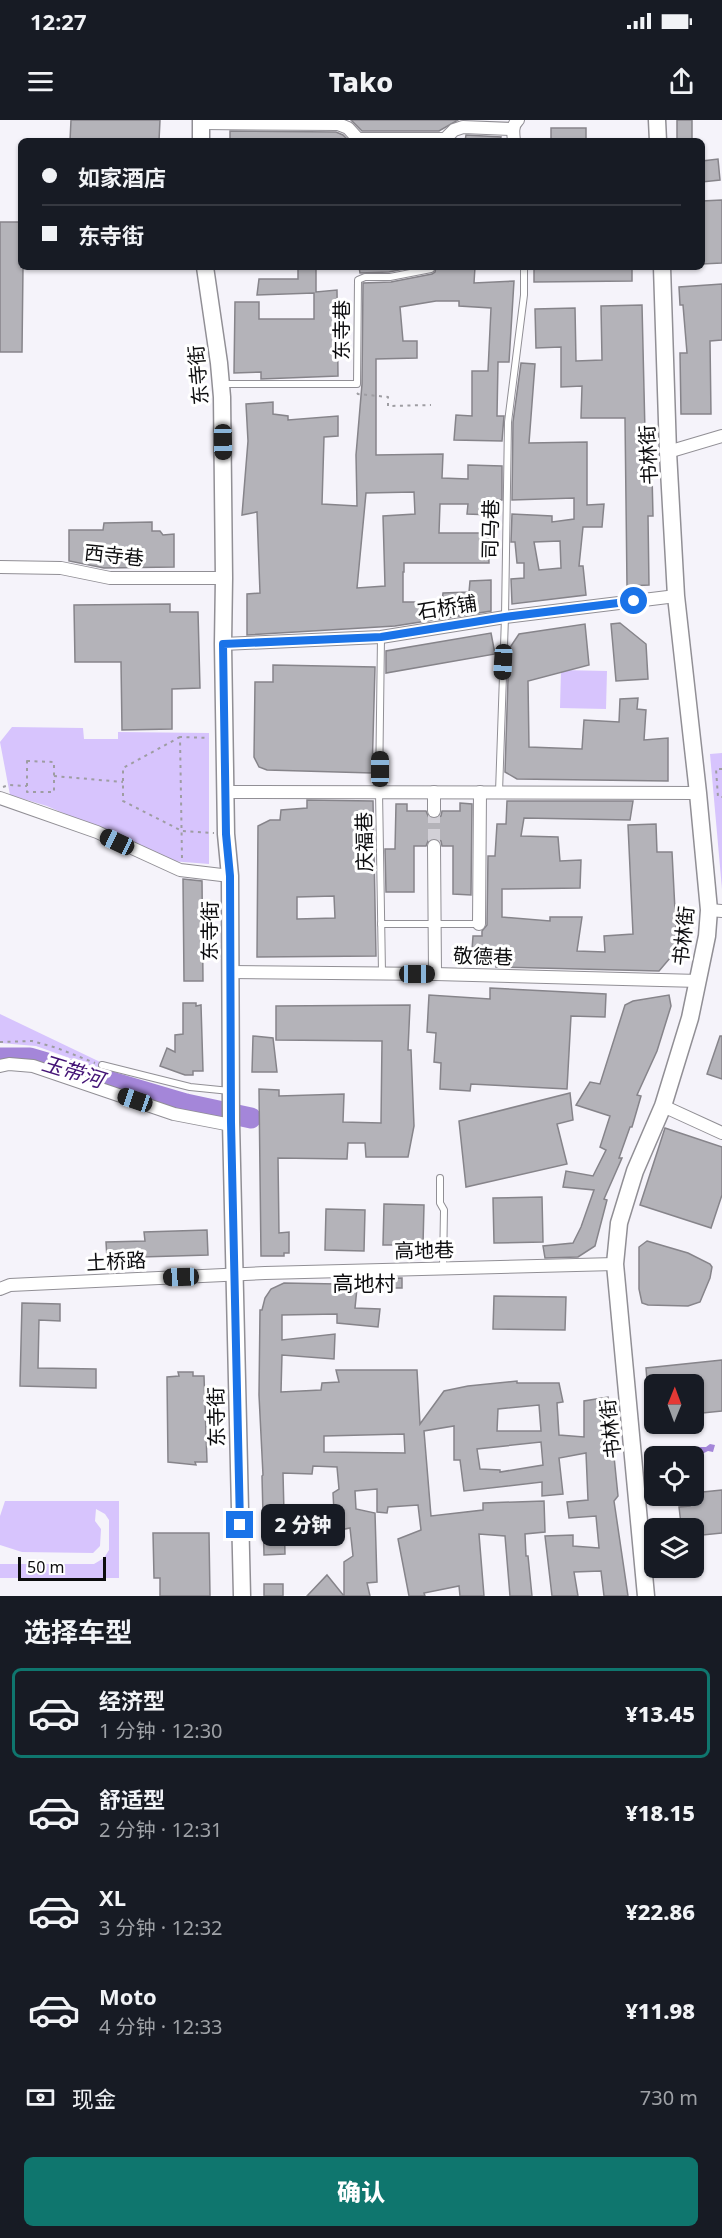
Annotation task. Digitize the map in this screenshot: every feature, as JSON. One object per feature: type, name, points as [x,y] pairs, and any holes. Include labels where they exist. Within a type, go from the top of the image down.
[{"type":"street","points":[[657,120],[658,138]]},
{"type":"street","points":[[201,138],[201,121],[348,124],[357,138]]},
{"type":"street","points":[[445,138],[454,125],[515,130]]},
{"type":"street","name":"东寺街","points":[[205,270],[221,384],[224,738],[226,834],[230,876],[233,1275],[242,1596]]},
{"type":"street","name":"书林街","points":[[646,1596],[615,1264],[619,1223],[632,1181],[663,1106],[690,1018],[707,936],[715,910],[698,793],[676,596],[668,452],[662,270]]},
{"type":"street","points":[[668,452],[722,436]]},
{"type":"street","name":"西寺巷","points":[[0,567],[61,568],[110,578],[224,578]]},
{"type":"street","name":"石桥铺","points":[[223,644],[381,637],[505,617],[676,596]]},
{"type":"street","points":[[225,792],[698,793]]},
{"type":"street","points":[[434,792],[434,811]]},
{"type":"street","points":[[479,924],[480,792]]},
{"type":"street","points":[[0,798],[97,832],[180,870],[230,876]]},
{"type":"street","points":[[434,846],[435,974]]},
{"type":"street","name":"敬德巷","points":[[230,972],[435,974],[699,981]]},
{"type":"street","points":[[0,1066],[9,1064],[33,1066],[174,1114],[231,1124]]},
{"type":"street","points":[[663,1106],[722,1133]]},
{"type":"street","name":"高地巷","points":[[233,1275],[615,1264]]},
{"type":"street","name":"土桥路","points":[[0,1288],[10,1285],[233,1275]]},
{"type":"lane","name":"东寺巷","points":[[357,384],[358,280],[365,277],[390,277],[426,270]]},
{"type":"lane","name":"司马巷","points":[[499,792],[508,422],[524,295],[524,270]]},
{"type":"lane","points":[[221,384],[357,384]]},
{"type":"lane","name":"庆福巷","points":[[381,637],[382,974]]},
{"type":"lane","points":[[381,924],[479,924]]},
{"type":"lane","points":[[102,1065],[190,1087],[231,1094]]},
{"type":"lane","points":[[440,1178],[440,1203],[444,1210],[443,1269]]},
{"type":"path","points":[[357,384],[358,394],[388,397],[388,406],[430,405]]},
{"type":"path","points":[[224,738],[180,737],[123,768],[123,801],[182,831],[226,834]]},
{"type":"path","points":[[180,737],[182,831],[180,870]]},
{"type":"path","points":[[27,761],[54,762],[54,776],[54,792],[27,792],[27,761]]},
{"type":"path","points":[[722,769],[716,769],[718,797],[722,797]]},
{"type":"path","points":[[54,776],[123,782]]},
{"type":"path","points":[[0,788],[9,784],[27,786]]},
{"type":"path","points":[[0,1042],[32,1041],[102,1065]]},
{"type":"shaded area","points":[[561,670],[607,671],[606,709],[560,708]]},
{"type":"shaded area","points":[[12,727],[83,728],[84,739],[118,739],[118,732],[209,733],[209,864],[171,861],[47,806],[10,795],[0,742]]},
{"type":"shaded area","points":[[722,753],[722,889],[710,754]]},
{"type":"shaded area","points":[[0,1014],[119,1071],[117,1075],[36,1046],[0,1043]]},
{"type":"shaded area","points":[[710,1444],[715,1445],[713,1452],[704,1453],[704,1447]]},
{"type":"shaded area","points":[[5,1501],[119,1501],[119,1578],[0,1578],[0,1564],[94,1564],[104,1558],[109,1550],[109,1520],[105,1514],[96,1509],[95,1521],[101,1529],[100,1546],[93,1553],[22,1552],[0,1545],[0,1516]]},
{"type":"building","points":[[71,120],[160,120],[159,138],[70,138]]},
{"type":"building","points":[[351,120],[458,120],[439,131],[362,131]]},
{"type":"building","points":[[677,120],[692,120],[692,138],[677,138]]},
{"type":"building","points":[[551,128],[586,128],[586,138],[551,138]]},
{"type":"building","points":[[230,131],[336,132],[346,138],[230,138]]},
{"type":"building","points":[[466,135],[501,137],[501,138],[466,138]]},
{"type":"building","points":[[718,159],[720,180],[705,182],[705,161]]},
{"type":"building","points":[[722,200],[722,263],[705,264],[705,201]]},
{"type":"building","points":[[0,222],[18,222],[18,270],[23,270],[22,352],[0,352]]},
{"type":"building","points":[[298,270],[316,270],[316,292],[337,290],[338,376],[261,379],[261,372],[234,373],[235,302],[259,302],[259,319],[314,319],[314,293],[257,295],[259,279],[298,279]]},
{"type":"building","points":[[360,270],[399,270],[389,272],[360,273]]},
{"type":"building","points":[[435,270],[475,270],[474,283],[514,281],[509,362],[498,362],[497,416],[504,416],[502,441],[454,440],[456,415],[472,416],[472,371],[488,371],[491,308],[459,306],[459,301],[436,301],[400,307],[403,341],[417,341],[417,358],[376,359],[376,455],[443,454],[442,478],[468,479],[468,465],[502,466],[502,500],[492,500],[492,515],[467,514],[468,504],[440,504],[439,533],[488,533],[489,563],[404,563],[403,572],[403,602],[442,602],[443,593],[469,592],[470,581],[491,580],[491,611],[395,626],[247,635],[247,594],[260,593],[257,512],[242,515],[248,441],[246,404],[273,402],[273,414],[288,416],[288,420],[338,416],[338,436],[324,437],[322,504],[357,506],[356,455],[362,384],[363,283],[391,282],[432,274]],"holes":[[[414,492],[415,514],[383,516],[385,586],[357,588],[366,493]]]},
{"type":"building","points":[[534,270],[632,270],[632,281],[534,282]]},
{"type":"building","points":[[722,284],[722,340],[710,341],[711,414],[681,414],[680,353],[687,353],[683,305],[680,305],[679,287]]},
{"type":"building","points":[[642,305],[645,433],[651,433],[653,516],[648,516],[649,585],[627,586],[625,418],[581,418],[582,386],[561,387],[561,347],[536,348],[535,309],[575,308],[576,361],[602,360],[601,306]]},
{"type":"building","points":[[521,363],[535,364],[529,443],[587,442],[587,505],[604,504],[602,527],[583,527],[579,566],[583,566],[586,595],[512,604],[511,579],[524,578],[524,563],[517,563],[515,542],[511,542],[512,514],[552,516],[552,522],[574,519],[574,498],[512,500],[513,422]],"holes":[[[560,541],[561,568],[539,570],[534,542]]]},
{"type":"building","points":[[152,522],[152,531],[160,531],[163,535],[174,534],[174,567],[104,568],[69,561],[69,530],[103,530],[104,523]]},
{"type":"building","points":[[170,604],[170,612],[198,612],[200,688],[172,689],[172,729],[122,730],[121,662],[75,662],[74,605]]},
{"type":"building","points":[[620,623],[646,644],[648,679],[616,681],[611,624]]},
{"type":"building","points":[[585,624],[589,665],[528,681],[529,747],[582,749],[584,720],[619,722],[620,699],[638,698],[637,709],[646,710],[644,740],[668,738],[668,781],[517,779],[505,772],[509,649],[519,634]]},
{"type":"building","points":[[491,633],[495,654],[386,673],[386,651]]},
{"type":"building","points":[[273,665],[375,667],[372,773],[267,770],[259,767],[254,757],[255,682],[273,682]]},
{"type":"building","points":[[307,800],[373,801],[376,956],[257,957],[258,826],[270,820],[280,820],[281,810],[307,808]],"holes":[[[334,896],[335,918],[297,919],[297,897]]]},
{"type":"building","points":[[507,801],[633,801],[630,820],[524,818],[521,836],[558,837],[560,861],[581,860],[580,888],[502,889],[502,917],[550,921],[550,917],[582,917],[577,951],[605,952],[604,936],[633,934],[628,825],[656,824],[657,852],[672,852],[676,930],[676,951],[659,971],[496,967],[498,952],[472,950],[473,936],[482,936],[482,931],[487,925],[488,856],[495,856],[497,824],[506,824]]},
{"type":"building","points":[[460,803],[472,804],[471,895],[453,894],[453,846],[442,846],[441,841],[435,838],[429,839],[426,846],[414,846],[414,892],[386,892],[385,849],[395,849],[396,804],[407,804],[407,811],[426,811],[429,818],[435,819],[441,816],[442,811],[460,811]]},
{"type":"building","points":[[183,879],[202,881],[203,981],[184,981]]},
{"type":"building","points":[[490,988],[606,994],[605,1017],[571,1016],[567,1089],[471,1084],[470,1091],[440,1089],[441,1063],[434,1062],[436,1033],[427,1032],[429,995],[490,999]]},
{"type":"building","points":[[669,995],[671,1006],[657,1051],[637,1095],[641,1096],[632,1127],[630,1127],[619,1158],[622,1158],[604,1199],[607,1200],[595,1246],[578,1257],[545,1258],[543,1246],[573,1243],[594,1190],[563,1187],[566,1171],[593,1176],[606,1150],[600,1147],[610,1116],[576,1105],[590,1082],[600,1084],[625,1005],[633,1001]]},
{"type":"building","points":[[183,1003],[201,1005],[203,1071],[193,1071],[193,1075],[185,1075],[160,1066],[167,1048],[175,1052],[175,1035],[183,1034]]},
{"type":"building","points":[[410,1005],[408,1050],[411,1050],[414,1126],[408,1157],[366,1157],[365,1143],[348,1143],[347,1159],[278,1158],[279,1233],[289,1232],[289,1253],[284,1253],[284,1256],[261,1256],[259,1089],[279,1090],[279,1096],[344,1094],[343,1122],[381,1123],[382,1041],[276,1040],[276,1006]]},
{"type":"building","points":[[253,1036],[273,1038],[277,1072],[252,1072]]},
{"type":"building","points":[[720,1036],[722,1036],[722,1079],[707,1074]]},
{"type":"building","points":[[570,1093],[573,1120],[557,1124],[567,1164],[466,1187],[459,1121]]},
{"type":"building","points":[[665,1128],[722,1147],[722,1195],[711,1228],[640,1205]]},
{"type":"building","points":[[542,1197],[543,1242],[494,1243],[493,1198]]},
{"type":"building","points":[[384,1204],[424,1205],[423,1245],[383,1245]]},
{"type":"building","points":[[326,1209],[365,1210],[364,1251],[325,1250]]},
{"type":"building","points":[[207,1230],[208,1255],[107,1258],[106,1242],[145,1241],[144,1232]]},
{"type":"building","points":[[647,1241],[688,1253],[710,1264],[712,1267],[710,1278],[700,1302],[688,1306],[642,1303],[639,1289],[639,1247]]},
{"type":"building","points":[[402,1278],[402,1288],[357,1288],[355,1308],[380,1309],[378,1327],[337,1323],[337,1314],[282,1315],[282,1340],[335,1334],[334,1359],[282,1355],[281,1392],[321,1390],[322,1383],[339,1382],[336,1370],[417,1370],[420,1424],[444,1391],[517,1381],[517,1383],[559,1383],[563,1402],[557,1403],[559,1435],[584,1437],[584,1401],[608,1397],[618,1496],[614,1501],[628,1596],[604,1596],[601,1571],[574,1572],[578,1596],[552,1596],[545,1536],[573,1535],[573,1546],[599,1548],[596,1516],[569,1518],[567,1502],[588,1500],[586,1453],[559,1458],[563,1494],[542,1496],[542,1482],[464,1491],[460,1460],[454,1460],[454,1426],[424,1431],[431,1516],[483,1510],[483,1503],[544,1501],[545,1532],[525,1534],[532,1596],[510,1596],[505,1536],[479,1534],[484,1596],[460,1596],[459,1586],[424,1593],[425,1596],[409,1596],[398,1539],[421,1530],[418,1505],[388,1507],[387,1513],[377,1512],[377,1489],[355,1491],[356,1509],[375,1513],[377,1582],[367,1583],[370,1596],[344,1596],[344,1562],[353,1556],[350,1528],[335,1531],[333,1493],[339,1489],[337,1467],[313,1466],[312,1474],[283,1473],[285,1554],[264,1555],[259,1395],[260,1310],[271,1289],[284,1283],[338,1284],[338,1279]],"holes":[[[539,1405],[541,1431],[497,1431],[498,1409]],[[404,1434],[405,1453],[324,1452],[324,1436]],[[541,1442],[543,1465],[500,1472],[500,1470],[480,1469],[477,1449]]]},
{"type":"building","points":[[494,1296],[566,1297],[565,1330],[493,1329]]},
{"type":"building","points":[[22,1303],[60,1304],[60,1321],[39,1320],[38,1368],[96,1369],[96,1388],[20,1386]]},
{"type":"building","points":[[722,1360],[722,1411],[704,1413],[704,1374],[646,1374],[646,1368]]},
{"type":"building","points":[[178,1372],[193,1372],[193,1376],[204,1376],[207,1462],[195,1462],[196,1465],[168,1462],[167,1377],[179,1376]]},
{"type":"building","points":[[722,1490],[722,1533],[704,1535],[704,1518],[680,1518],[679,1507],[704,1506],[704,1492]]},
{"type":"building","points":[[153,1533],[209,1533],[210,1596],[160,1596],[160,1578],[154,1578]]},
{"type":"building","points":[[327,1575],[344,1596],[307,1596]]},
{"type":"building","points":[[264,1584],[283,1584],[283,1596],[264,1596]]},
{"type":"waterway","name":"玉带河","points":[[0,1058],[30,1058],[186,1104],[251,1118]]},
{"type":"tunnel","points":[[434,811],[434,846]]},
{"type":"district","name":"高地村","points":[[364,1283]]},
{"type":"route","points":[[240,1525],[233,1275],[230,876],[226,834],[223,644],[381,637],[505,617],[634,601]]}]
